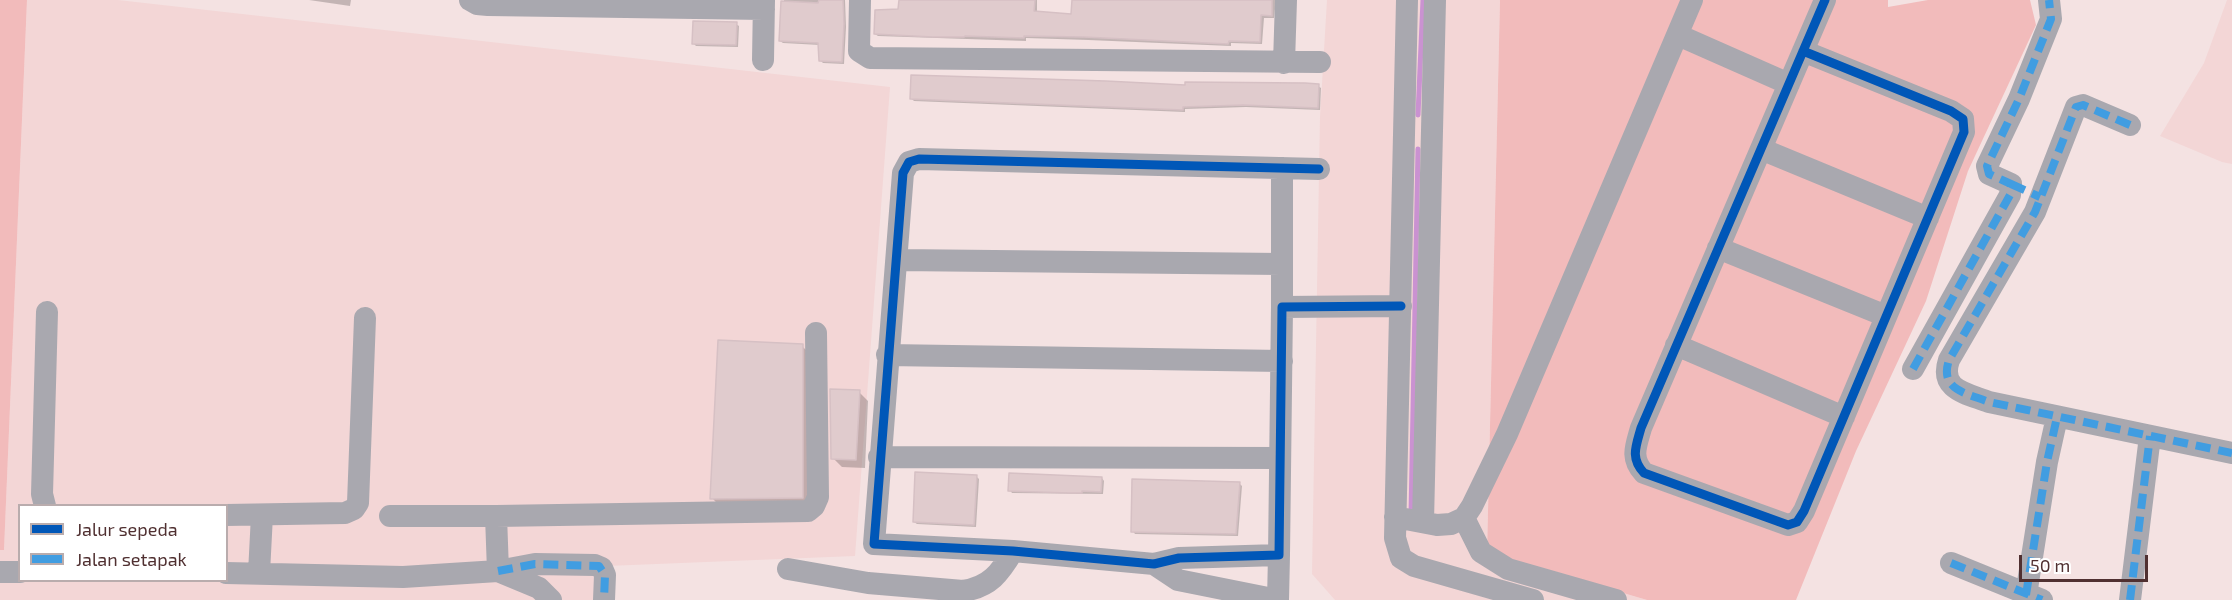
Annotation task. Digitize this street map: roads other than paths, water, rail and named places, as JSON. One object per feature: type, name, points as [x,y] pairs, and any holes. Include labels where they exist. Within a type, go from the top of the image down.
[{"type":"street","points":[[470,0],[477,4],[488,5],[764,4],[763,60]]},
{"type":"street","points":[[860,0],[859,51],[870,57],[1320,62]]},
{"type":"street","points":[[1284,63],[1286,0]]},
{"type":"street","points":[[1407,0],[1417,130],[1423,522]]},
{"type":"street","points":[[1435,0],[1417,130],[1401,306],[1395,538],[1401,558],[1414,566],[1533,600]]},
{"type":"street","points":[[1395,517],[1443,525],[1464,518],[1478,496],[1507,434],[1692,0]]},
{"type":"street","points":[[1803,51],[1951,111],[1963,119],[1964,132],[1804,511],[1797,522],[1788,525],[1644,473],[1636,465],[1635,450],[1641,429],[1676,345],[1825,0]]},
{"type":"street","points":[[2040,198],[1989,174],[1988,166],[2019,99],[2051,19],[2049,0]]},
{"type":"street","points":[[1678,35],[1789,84]]},
{"type":"street","points":[[2130,125],[2083,105],[2076,107],[2035,212],[1949,360],[1945,372],[1947,381],[1956,389],[1989,402],[2232,453]]},
{"type":"street","points":[[1761,148],[1928,218]]},
{"type":"street","points":[[868,583],[874,544],[903,173],[909,162],[919,159],[1319,169]]},
{"type":"street","points":[[1154,564],[1178,580],[1278,600],[1282,168]]},
{"type":"street","points":[[1913,369],[2010,195],[2011,184]]},
{"type":"street","points":[[1718,248],[1886,316]]},
{"type":"street","points":[[898,260],[1281,264]]},
{"type":"street","points":[[1282,307],[1401,306]]},
{"type":"street","points":[[44,504],[42,494],[46,312]]},
{"type":"street","points":[[228,515],[345,513],[354,509],[358,503],[365,318]]},
{"type":"street","points":[[390,516],[808,511],[814,506],[818,497],[816,333]]},
{"type":"street","points":[[1676,345],[1844,417]]},
{"type":"street","points":[[887,355],[1282,361]]},
{"type":"street","points":[[1951,563],[2034,597],[2047,462],[2057,417]]},
{"type":"street","points":[[2130,600],[2150,436]]},
{"type":"street","points":[[879,457],[1280,458]]},
{"type":"street","points":[[259,573],[262,515]]},
{"type":"street","points":[[496,516],[498,571]]},
{"type":"street","points":[[1464,518],[1482,552],[1508,569],[1616,600]]},
{"type":"street","points":[[874,544],[1013,551],[1154,564],[1179,558],[1279,555]]},
{"type":"street","points":[[788,569],[868,583],[963,591],[989,584],[1000,574],[1013,551]]},
{"type":"street","points":[[228,573],[403,577],[498,571],[535,564],[599,566],[604,575],[604,600]]},
{"type":"street","points":[[498,571],[539,588],[551,600]]},
{"type":"street","points":[[0,572],[18,572]]},
{"type":"waterway","points":[[1418,115],[1423,0]]},
{"type":"waterway","points":[[1411,516],[1418,149]]}]
